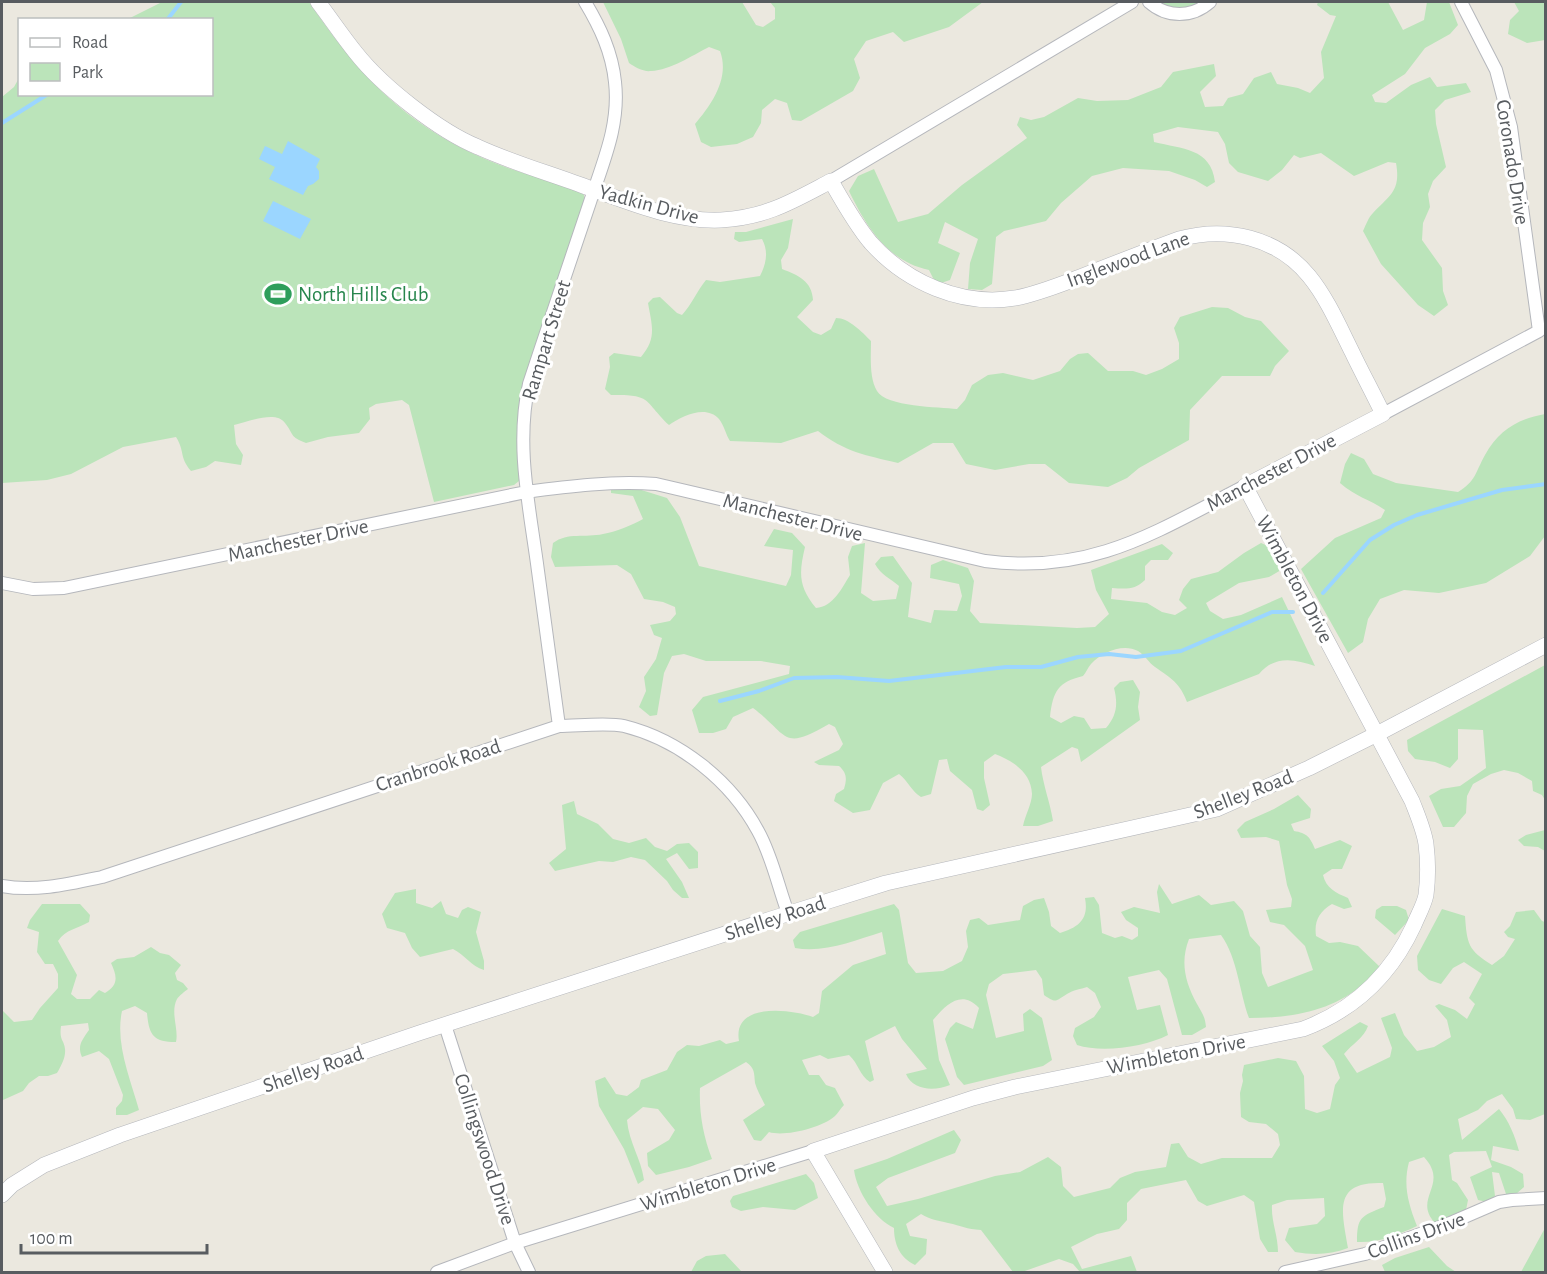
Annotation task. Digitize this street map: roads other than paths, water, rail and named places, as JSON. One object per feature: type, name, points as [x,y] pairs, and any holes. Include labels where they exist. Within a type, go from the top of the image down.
[{"type":"street","name":"Yadkin Drive","points":[[318,2],[357,54],[389,86],[423,114],[476,147],[665,213],[710,220],[768,212],[795,201],[1132,2]]},
{"type":"street","name":"Rampart Street","points":[[559,726],[526,492],[523,438],[526,397],[548,325],[604,162],[614,124],[616,84],[608,48],[599,24],[585,2]]},
{"type":"street","points":[[1149,2],[1173,14],[1191,14],[1210,2]]},
{"type":"street","name":"Coronado Drive","points":[[1461,2],[1496,70],[1511,127],[1539,331]]},
{"type":"street","name":"Inglewood Lane","points":[[831,181],[860,228],[891,263],[933,288],[966,297],[995,300],[1024,296],[1196,234],[1234,234],[1260,241],[1298,264],[1316,285],[1383,414]]},
{"type":"street","name":"Manchester Drive","points":[[2,583],[33,589],[64,588],[526,492],[591,484],[656,484],[960,556],[1003,564],[1078,559],[1128,545],[1539,331]]},
{"type":"street","name":"Wimbleton Drive","points":[[437,1272],[515,1243],[813,1151],[973,1098],[1015,1087],[1303,1029],[1328,1019],[1355,1002],[1374,985],[1393,963],[1408,937],[1426,894],[1426,843],[1412,801],[1245,486]]},
{"type":"street","name":"Shelley Road","points":[[2,1195],[16,1182],[44,1165],[120,1135],[445,1025],[788,913],[896,881],[1113,831],[1207,812],[1242,799],[1377,735],[1545,645]]},
{"type":"street","name":"Cranbrook Road","points":[[2,886],[34,888],[60,886],[102,877],[559,726],[622,726],[654,737],[689,755],[730,790],[754,824],[768,855],[788,913]]},
{"type":"street","name":"Collingswood Drive","points":[[445,1025],[515,1243],[529,1272]]},
{"type":"street","points":[[813,1151],[885,1272]]},
{"type":"street","name":"Collins Drive","points":[[1285,1272],[1365,1254],[1448,1224],[1499,1202],[1545,1198]]},
{"type":"water","points":[[288,141],[320,159],[316,167],[319,171],[319,179],[308,186],[303,195],[269,179],[275,167],[259,159],[265,146],[282,154]]},
{"type":"water","points":[[273,201],[311,219],[300,239],[263,221]]},
{"type":"waterway","points":[[169,18],[181,2]]},
{"type":"waterway","points":[[2,123],[45,96]]},
{"type":"waterway","points":[[1323,593],[1370,540],[1394,525],[1417,515],[1502,490],[1546,484]]},
{"type":"waterway","points":[[720,701],[759,691],[794,678],[837,677],[889,681],[1006,667],[1041,667],[1078,657],[1109,654],[1136,657],[1181,651],[1272,612],[1293,612]]},
{"type":"place","name":"North Hills Club","points":[[278,294]]}]
